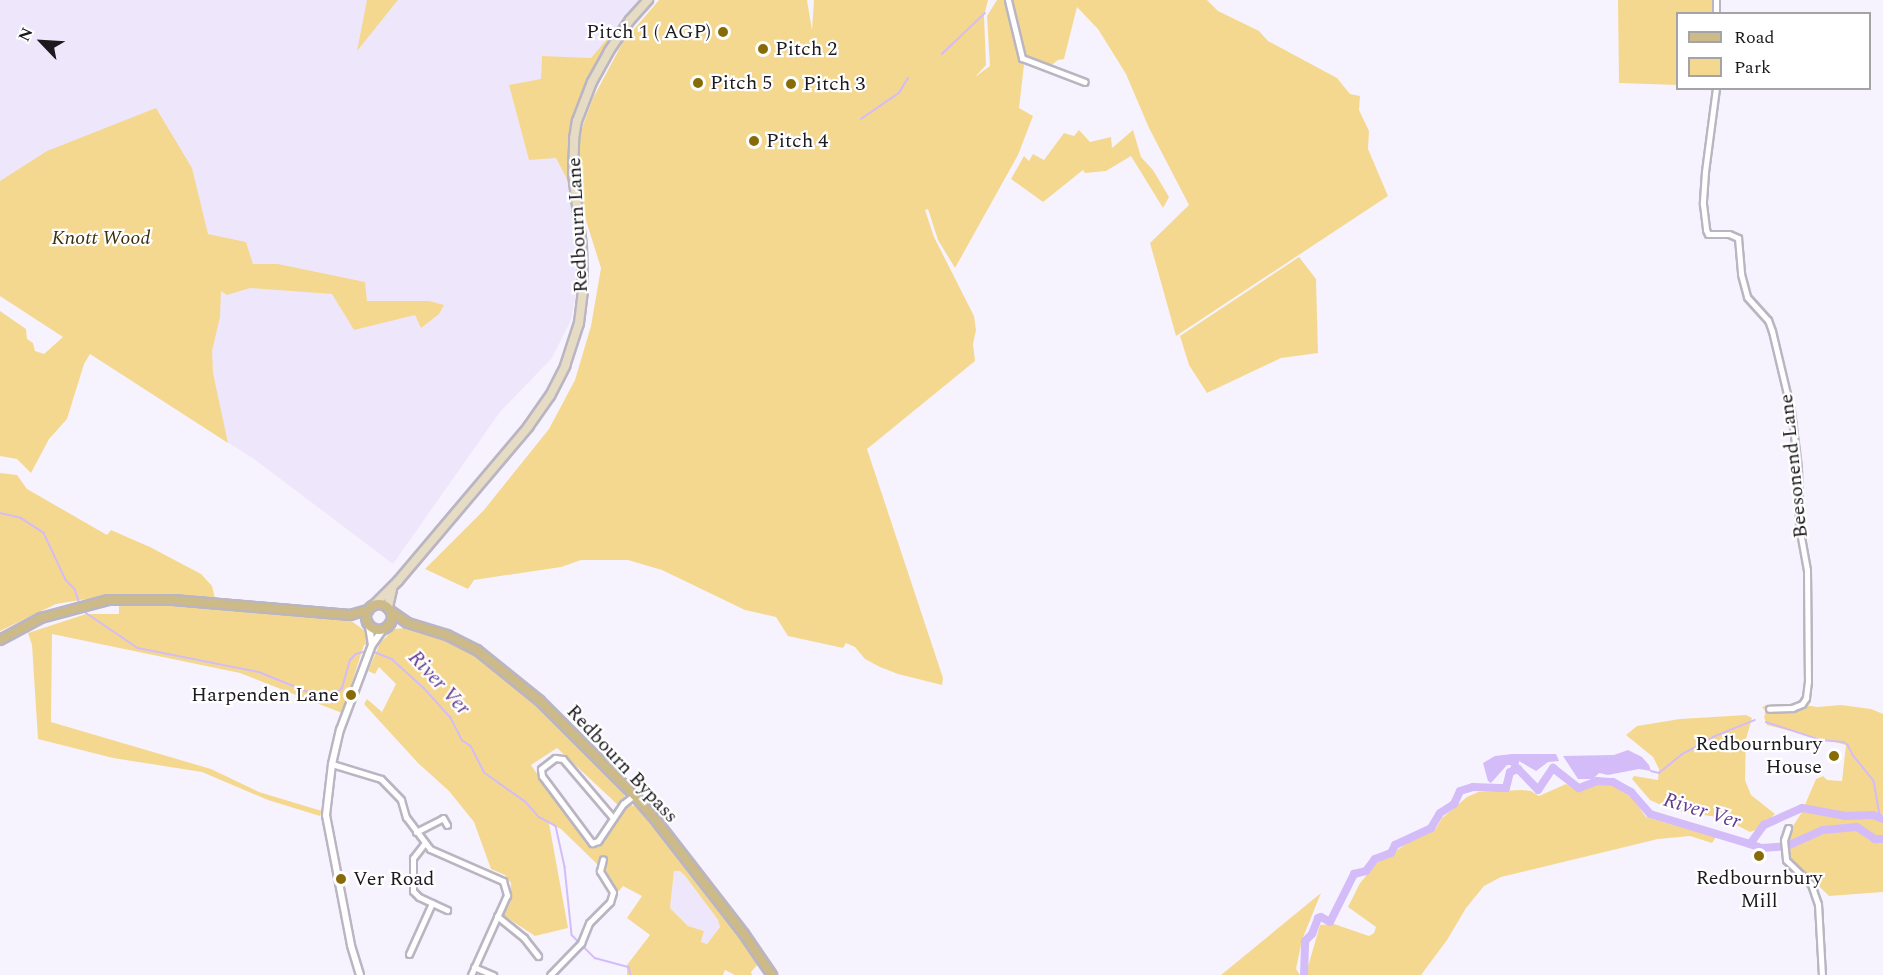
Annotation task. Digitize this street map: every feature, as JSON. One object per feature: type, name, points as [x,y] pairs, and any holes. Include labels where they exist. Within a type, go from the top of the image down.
[{"type":"main road","name":"Redbourn Lane","points":[[371,608],[393,587],[528,427],[550,396],[565,366],[579,322],[584,290],[582,246],[573,174],[573,139],[577,121],[592,82],[609,51],[630,20],[648,0]]},
{"type":"main road","name":"Redbourn Lane","points":[[390,610],[393,587]]},
{"type":"main road","points":[[0,640],[41,618],[65,609],[108,600],[173,600],[350,615],[369,625],[386,627],[390,610],[381,604],[350,615]]},
{"type":"main road","points":[[369,625],[371,608]]},
{"type":"main road","name":"Redbourn Bypass","points":[[390,610],[408,623],[462,641],[498,664],[540,700],[634,795],[744,934],[772,975]]},
{"type":"main road","name":"Redbourn Bypass","points":[[386,627],[408,623]]},
{"type":"street","points":[[1008,0],[1017,45],[1024,60],[1085,82]]},
{"type":"street","name":"Beesonend Lane","points":[[1716,90],[1706,172],[1706,230],[1708,234],[1729,234],[1738,238],[1743,286],[1748,297],[1768,320],[1772,331],[1794,430],[1798,468],[1799,526],[1807,570],[1808,681],[1806,698],[1802,704],[1791,708],[1769,709]]},
{"type":"street","points":[[369,625],[370,650]]},
{"type":"street","points":[[360,975],[351,945],[326,815],[332,764],[340,730],[370,650],[386,627]]},
{"type":"street","points":[[612,818],[563,759],[555,758],[541,769],[542,777],[590,842],[598,841],[612,818],[634,795]]},
{"type":"street","points":[[332,764],[381,779],[401,800],[406,817],[424,844],[438,854],[503,881],[507,895],[471,975]]},
{"type":"street","points":[[416,832],[443,818],[447,825]]},
{"type":"street","points":[[1788,828],[1784,847],[1786,860],[1810,884],[1818,904],[1822,975]]},
{"type":"street","points":[[424,844],[413,858],[412,885],[416,896],[447,910]]},
{"type":"street","points":[[550,975],[581,943],[589,923],[610,902],[612,892],[600,871],[603,859]]},
{"type":"street","points":[[409,954],[432,903]]},
{"type":"street","points":[[497,916],[524,938],[538,956]]},
{"type":"street","points":[[474,967],[493,975]]},
{"type":"shaded area","points":[[0,0],[640,0],[623,20],[581,99],[571,136],[569,183],[578,259],[577,288],[571,320],[552,358],[500,412],[393,564],[254,459],[0,296]]},
{"type":"shaded area","points":[[1628,750],[1642,757],[1651,771],[1639,769],[1608,775],[1599,773],[1593,779],[1578,779],[1563,756],[1614,755]]},
{"type":"shaded area","points":[[1556,754],[1559,761],[1548,762],[1536,771],[1519,761],[1518,769],[1510,772],[1511,765],[1507,765],[1491,783],[1488,781],[1483,763],[1495,756]]},
{"type":"shaded area","points":[[674,871],[680,871],[686,877],[718,920],[720,927],[707,944],[701,942],[704,931],[688,926],[670,908]]},
{"type":"green space","points":[[367,0],[398,0],[357,51]]},
{"type":"green space","points":[[659,0],[807,0],[812,30],[814,0],[988,0],[984,16],[986,65],[975,77],[990,66],[987,16],[997,0],[1004,0],[1016,50],[1024,65],[1019,108],[1033,116],[1018,155],[955,268],[938,240],[928,209],[925,210],[934,237],[974,316],[975,361],[867,449],[943,678],[942,685],[880,667],[865,659],[855,647],[846,643],[843,648],[788,636],[776,617],[745,610],[662,570],[628,560],[581,560],[561,567],[474,580],[468,589],[425,569],[484,510],[549,429],[575,380],[591,326],[601,268],[582,208],[579,136],[593,98],[623,42]]},
{"type":"green space","points":[[1012,0],[1207,0],[1218,11],[1259,31],[1268,41],[1337,78],[1350,94],[1360,96],[1359,110],[1369,131],[1368,149],[1388,196],[1176,336],[1150,243],[1189,205],[1149,128],[1126,74],[1098,29],[1077,7],[1064,59],[1058,60],[1049,67],[1026,58],[1018,39]]},
{"type":"green space","points":[[1618,0],[1712,0],[1713,12],[1676,12],[1676,85],[1619,83]]},
{"type":"green space","points":[[623,20],[581,100],[571,136],[569,183],[556,158],[529,160],[509,85],[541,79],[542,56],[591,58]]},
{"type":"green space","name":"Knott Wood","points":[[156,108],[192,168],[208,234],[246,242],[253,264],[278,264],[365,282],[367,301],[429,301],[444,305],[439,314],[421,328],[415,315],[354,330],[332,294],[250,288],[227,295],[221,291],[220,317],[212,351],[213,373],[228,443],[90,354],[84,364],[67,419],[49,439],[31,473],[17,459],[0,456],[0,311],[26,329],[27,339],[33,343],[35,351],[44,354],[63,337],[0,296],[0,181],[47,151]]},
{"type":"green space","points":[[1079,130],[1090,142],[1111,137],[1112,148],[1133,130],[1141,157],[1153,170],[1169,197],[1163,208],[1131,156],[1106,171],[1085,173],[1083,170],[1043,202],[1011,179],[1024,156],[1029,161],[1033,154],[1044,160],[1064,133],[1074,136]]},
{"type":"green space","points":[[1299,257],[1316,279],[1318,353],[1281,358],[1207,393],[1189,365],[1180,336]]},
{"type":"green space","points":[[0,473],[17,475],[27,489],[107,535],[111,530],[150,547],[201,574],[212,586],[215,598],[127,594],[80,600],[56,604],[0,631]]},
{"type":"green space","points":[[139,602],[197,604],[350,620],[365,631],[368,644],[364,645],[342,713],[240,673],[52,634],[51,722],[211,769],[259,792],[322,811],[320,816],[268,800],[202,772],[113,758],[38,739],[32,645],[28,633],[86,614],[119,614],[119,604]]},
{"type":"green space","points":[[394,629],[418,629],[458,644],[485,658],[525,691],[625,792],[624,799],[619,806],[557,748],[531,765],[587,845],[597,846],[623,806],[627,804],[635,806],[673,845],[760,962],[751,972],[752,975],[735,975],[725,970],[723,975],[627,975],[627,965],[650,935],[627,918],[642,896],[623,886],[619,891],[607,882],[602,874],[604,864],[598,865],[561,829],[549,823],[568,928],[535,936],[503,915],[510,896],[511,883],[505,875],[491,869],[474,822],[449,791],[418,763],[364,704],[367,699],[382,712],[396,684],[379,667],[375,674],[368,671],[380,643]],"holes":[[[674,871],[680,871],[718,920],[720,927],[707,944],[701,942],[704,931],[688,926],[670,908]]]},
{"type":"green space","points":[[1775,705],[1783,711],[1804,705],[1817,707],[1841,705],[1871,709],[1883,714],[1883,814],[1846,814],[1804,807],[1816,779],[1823,776],[1827,780],[1842,781],[1846,745],[1767,725],[1764,717],[1766,712],[1762,707]]},
{"type":"green space","points":[[1746,715],[1752,718],[1746,739],[1745,780],[1751,795],[1775,814],[1758,829],[1750,832],[1723,818],[1672,810],[1650,800],[1632,779],[1634,776],[1658,780],[1659,769],[1653,757],[1626,735],[1637,726],[1680,719]]},
{"type":"green space","points":[[1603,783],[1616,786],[1633,799],[1646,817],[1688,829],[1718,834],[1712,843],[1690,836],[1658,839],[1501,877],[1484,886],[1466,908],[1447,940],[1421,975],[1301,975],[1307,970],[1320,925],[1334,924],[1369,936],[1374,933],[1376,927],[1348,907],[1360,883],[1377,863],[1420,835],[1435,830],[1442,818],[1467,797],[1478,792],[1522,790],[1531,791],[1539,796],[1566,784],[1579,790]]},
{"type":"green space","points":[[1804,809],[1843,816],[1877,818],[1883,821],[1883,837],[1876,836],[1858,824],[1819,829],[1785,844],[1789,832]]},
{"type":"green space","points":[[1859,830],[1873,840],[1883,841],[1883,892],[1829,896],[1788,856],[1786,847],[1817,834]]},
{"type":"green space","points":[[1321,893],[1302,940],[1296,969],[1300,975],[1221,975]]},
{"type":"waterway","points":[[942,54],[985,13]]},
{"type":"waterway","points":[[861,119],[899,93],[908,78]]},
{"type":"waterway","name":"River Ver","points":[[0,513],[21,518],[44,533],[66,580],[75,589],[79,601]]},
{"type":"waterway","name":"River Ver","points":[[82,610],[138,648],[259,672],[321,697],[334,695],[342,688],[350,660],[356,654],[367,651]]},
{"type":"waterway","name":"River Ver","points":[[372,651],[392,659],[424,688],[451,718],[462,740],[471,746],[485,773],[526,802],[539,817],[556,826],[565,867],[572,935],[595,958],[629,967],[631,975]]},
{"type":"waterway","points":[[1651,771],[1659,773],[1681,755],[1713,737],[1755,720]]},
{"type":"waterway","points":[[1766,722],[1821,740],[1844,742],[1848,745],[1853,755],[1874,781],[1880,814]]},
{"type":"waterway","name":"River Ver","points":[[1304,975],[1305,941],[1312,934],[1318,918],[1321,917],[1330,922],[1354,874],[1366,871],[1375,859],[1391,853],[1395,845],[1431,828],[1440,813],[1454,804],[1460,791],[1473,787],[1506,788],[1510,772],[1518,769],[1538,790],[1553,768],[1579,788],[1597,781],[1613,782],[1631,792],[1650,814],[1750,844],[1764,825],[1802,808],[1846,816],[1873,815],[1883,819]]},
{"type":"waterway","points":[[1750,844],[1761,848],[1787,846],[1823,830],[1857,827],[1875,839],[1883,839]]},
{"type":"place","name":"Pitch 1 ( AGP)","points":[[723,32]]},
{"type":"place","name":"Pitch 2","points":[[763,49]]},
{"type":"place","name":"Pitch 5","points":[[698,83]]},
{"type":"place","name":"Pitch 3","points":[[791,84]]},
{"type":"place","name":"Pitch 4","points":[[754,141]]},
{"type":"place","name":"Harpenden Lane","points":[[351,695]]},
{"type":"place","name":"Redbournbury House","points":[[1834,756]]},
{"type":"place","name":"Redbournbury Mill","points":[[1759,856]]},
{"type":"place","name":"Ver Road","points":[[341,879]]}]
